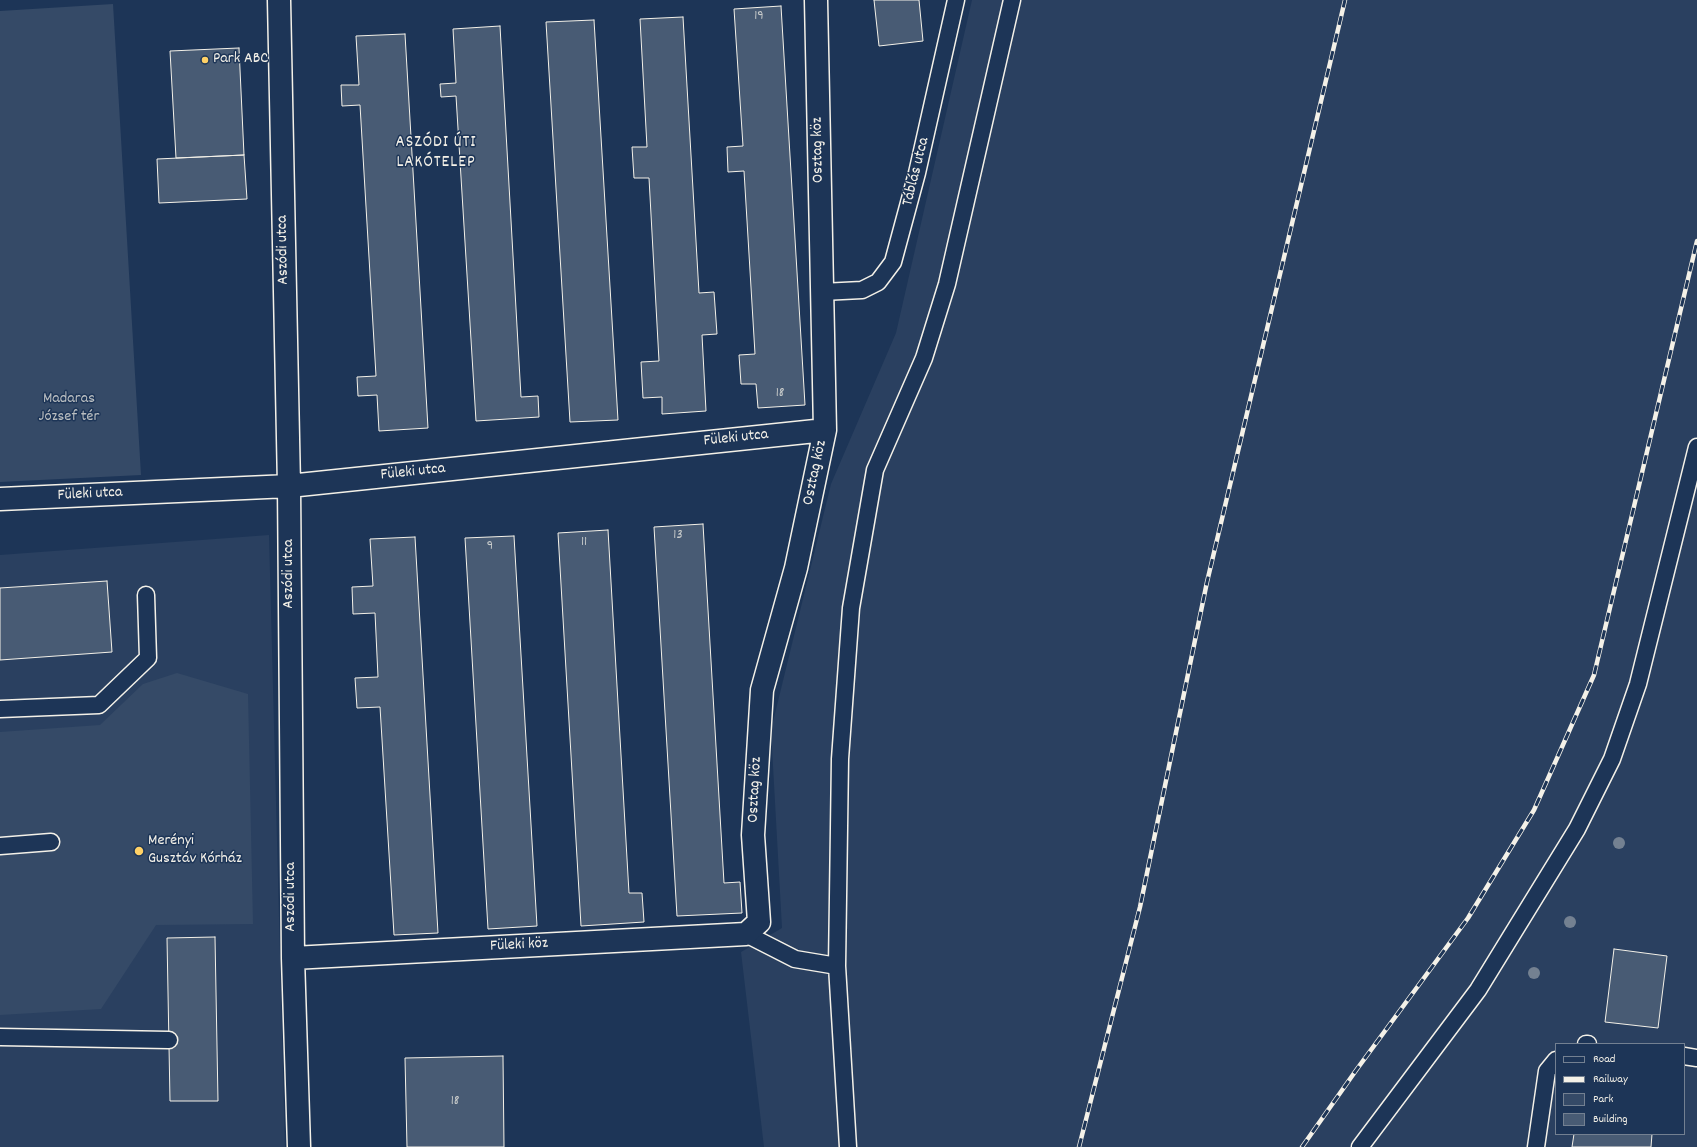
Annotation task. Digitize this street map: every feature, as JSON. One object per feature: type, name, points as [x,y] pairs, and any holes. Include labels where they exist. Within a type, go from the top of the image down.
[{"type":"street","name":"Aszódi utca","points":[[278,0],[289,486],[293,958],[299,1147]]},
{"type":"street","name":"Osztag köz","points":[[746,934],[759,922],[753,836],[762,690],[796,568],[825,430],[816,0]]},
{"type":"street","name":"Füleki utca","points":[[0,499],[289,486],[825,430]]},
{"type":"street","name":"Füleki köz","points":[[293,958],[746,934]]},
{"type":"lane","name":"Táblás utca","points":[[822,292],[862,290],[878,282],[893,262],[917,173],[956,0]]},
{"type":"lane","points":[[848,1147],[837,966],[840,759],[850,608],[875,470],[924,358],[947,284],[1012,0]]},
{"type":"lane","points":[[1360,1147],[1478,990],[1577,828],[1612,759],[1638,684],[1697,447]]},
{"type":"lane","points":[[0,709],[99,705],[148,658],[146,595]]},
{"type":"lane","points":[[0,846],[52,842]]},
{"type":"lane","points":[[746,934],[795,959],[837,966]]},
{"type":"lane","points":[[0,1037],[170,1040]]},
{"type":"lane","points":[[1685,1056],[1697,1058]]},
{"type":"lane","points":[[1536,1147],[1547,1071],[1555,1061]]},
{"type":"shaded area","points":[[972,0],[1697,0],[1697,1147],[764,1147],[741,952],[782,928],[771,730],[831,484],[896,333]]},
{"type":"shaded area","name":"Merényi Gusztáv Kórház","points":[[269,535],[285,1147],[0,1147],[0,555]]},
{"type":"green space","name":"Madaras József tér","points":[[113,4],[141,475],[0,482],[0,11]]},
{"type":"green space","points":[[177,673],[248,694],[253,924],[156,925],[101,1009],[0,1015],[0,732],[100,725],[143,684]]},
{"type":"building","points":[[874,0],[919,0],[923,41],[879,46]]},
{"type":"building","points":[[781,6],[805,405],[758,408],[756,384],[741,384],[739,355],[755,354],[744,171],[728,172],[727,147],[743,146],[734,9]]},
{"type":"building","points":[[683,17],[699,293],[714,292],[717,334],[702,335],[706,411],[662,414],[662,397],[643,398],[641,362],[659,361],[649,178],[634,178],[632,147],[647,147],[640,19]]},
{"type":"building","points":[[594,20],[618,420],[570,422],[546,22]]},
{"type":"building","points":[[500,26],[521,397],[538,396],[539,417],[476,421],[456,96],[441,97],[440,84],[456,83],[453,29]]},
{"type":"building","points":[[405,34],[428,428],[379,431],[377,395],[358,396],[357,377],[376,376],[360,105],[342,106],[341,85],[359,85],[356,36]]},
{"type":"building","points":[[239,48],[244,155],[176,158],[170,51]]},
{"type":"building","points":[[244,155],[247,199],[159,203],[157,159]]},
{"type":"building","points":[[703,524],[724,883],[740,882],[742,913],[677,916],[654,527]]},
{"type":"building","points":[[608,530],[629,893],[642,893],[644,922],[581,926],[558,533]]},
{"type":"building","points":[[514,536],[537,926],[488,929],[465,538]]},
{"type":"building","points":[[415,537],[438,933],[394,935],[380,707],[357,708],[355,678],[378,677],[375,613],[353,614],[352,587],[373,586],[370,539]]},
{"type":"building","points":[[107,581],[112,652],[0,660],[0,588]]},
{"type":"building","points":[[215,937],[218,1101],[170,1101],[167,938]]},
{"type":"building","points":[[1614,949],[1667,956],[1658,1028],[1605,1022]]},
{"type":"building","points":[[503,1056],[504,1147],[407,1147],[405,1058]]},
{"type":"building","points":[[1574,1135],[1652,1135],[1651,1147],[1572,1147]]},
{"type":"railway","points":[[1079,1147],[1140,907],[1207,582],[1345,0]]},
{"type":"railway","points":[[1302,1147],[1357,1069],[1468,918],[1534,810],[1594,675],[1697,241]]},
{"type":"place","name":"Park ABC","points":[[205,60]]},
{"type":"place","name":"Merényi Gusztáv Kórház","points":[[139,851]]},
{"type":"district","name":"ASZÓDI ÚTI LAKÓTELEP","points":[[436,154]]}]
